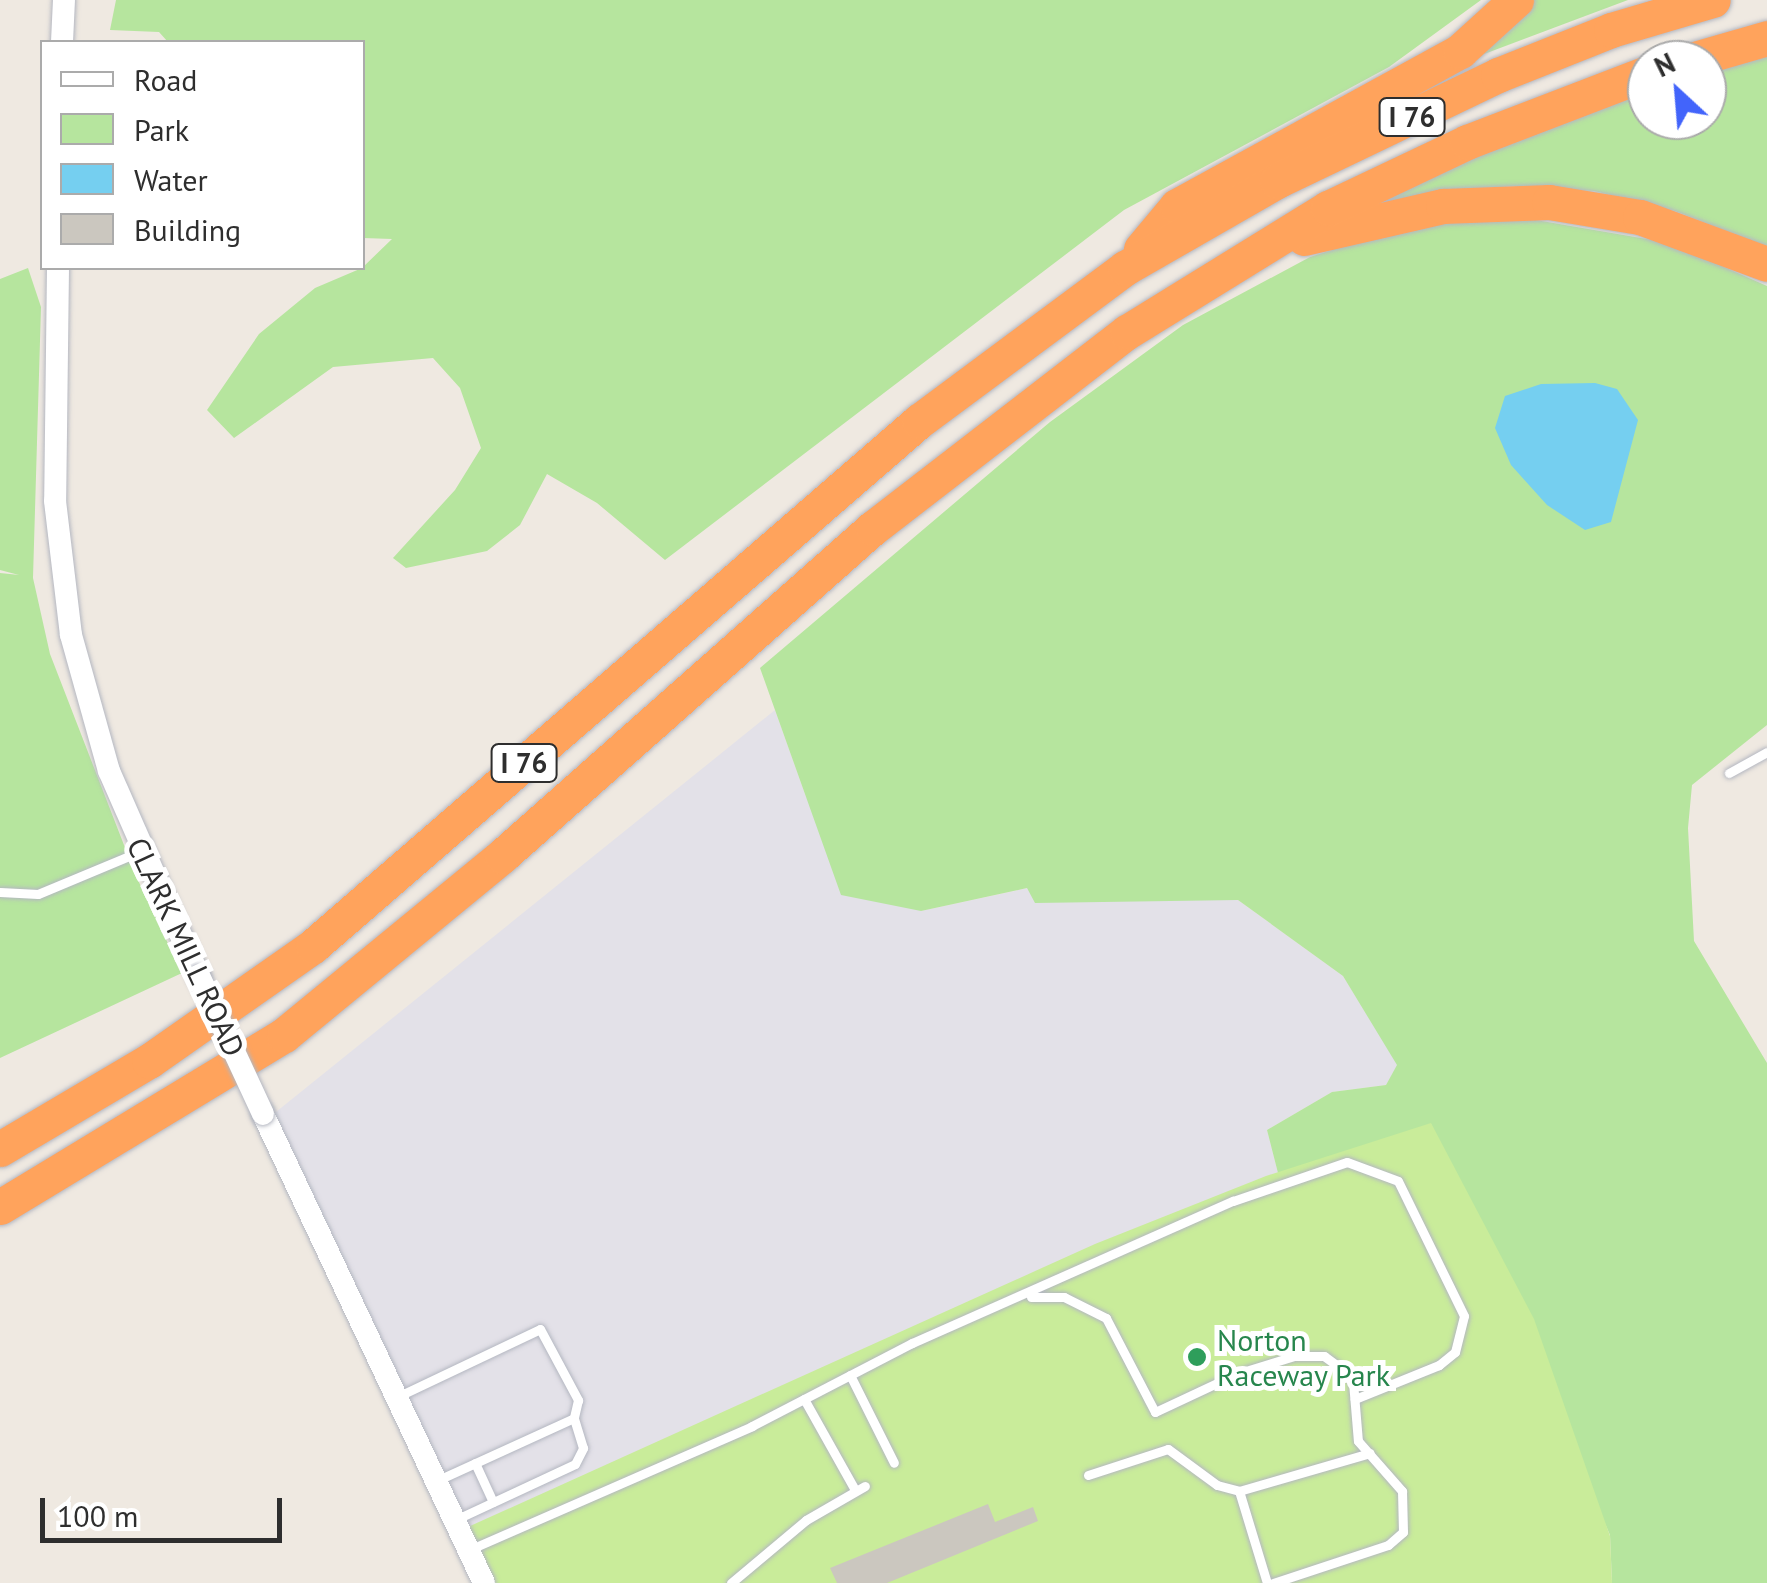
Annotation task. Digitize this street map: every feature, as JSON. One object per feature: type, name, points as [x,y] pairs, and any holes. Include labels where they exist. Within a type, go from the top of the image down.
[{"type":"highway","points":[[1125,268],[1177,206],[1460,50],[1516,0]]},
{"type":"highway","name":"I 76","points":[[0,1150],[149,1061],[313,946],[919,421],[1125,268],[1278,182],[1498,75],[1611,30],[1713,0]]},
{"type":"highway","points":[[1727,49],[1767,38]]},
{"type":"highway","name":"I 76","points":[[0,1207],[284,1035],[398,946],[977,442],[1219,270],[1328,208],[1467,142],[1627,82]]},
{"type":"highway","points":[[1219,270],[1341,227],[1494,202],[1610,210],[1767,264]]},
{"type":"street","points":[[62,40],[64,0]]},
{"type":"street","name":"CLARK MILL ROAD","points":[[58,270],[60,567],[79,675],[141,851],[484,1583]]},
{"type":"lane","points":[[1729,773],[1767,752]]},
{"type":"lane","points":[[0,892],[38,894],[141,851]]},
{"type":"lane","points":[[468,1550],[1233,1200],[1347,1162],[1398,1181],[1464,1316],[1455,1352],[1439,1365],[1355,1400]]},
{"type":"lane","points":[[1014,1300],[1064,1297],[1106,1318],[1155,1412],[1236,1374],[1294,1356],[1336,1362],[1353,1382],[1356,1434],[1402,1492],[1403,1532],[1388,1545],[1270,1583],[1239,1491]]},
{"type":"lane","points":[[396,1398],[540,1329],[578,1400],[574,1418],[582,1458],[454,1520]]},
{"type":"lane","points":[[850,1375],[894,1463]]},
{"type":"lane","points":[[731,1583],[806,1520],[860,1488],[804,1399]]},
{"type":"lane","points":[[436,1481],[574,1418]]},
{"type":"lane","points":[[1088,1475],[1151,1449],[1168,1449],[1217,1485],[1239,1491],[1371,1452]]},
{"type":"lane","points":[[475,1463],[492,1502]]},
{"type":"shaded area","points":[[775,710],[806,797],[921,911],[1028,888],[1238,900],[1343,976],[1398,1065],[1386,1085],[1332,1092],[1267,1130],[1278,1173],[459,1531],[266,1120]]},
{"type":"green space","points":[[116,0],[1481,0],[1389,67],[1124,210],[665,560],[597,503],[547,474],[520,525],[487,551],[406,568],[393,558],[455,490],[481,448],[460,388],[433,358],[333,367],[234,438],[207,410],[259,334],[315,288],[365,270],[365,265],[392,239],[365,238],[365,40],[166,40],[159,32],[110,30]]},
{"type":"green space","points":[[1524,0],[1628,0],[1455,65]]},
{"type":"green space","points":[[1767,56],[1767,247],[1675,211],[1594,191],[1510,186],[1359,208],[1537,129],[1627,100],[1627,140],[1727,140],[1727,67]]},
{"type":"green space","points":[[1530,219],[1670,243],[1767,286],[1767,725],[1692,785],[1688,828],[1694,941],[1767,1063],[1767,1583],[1612,1583],[1610,1535],[1431,1124],[1278,1173],[1267,1130],[1332,1092],[1386,1085],[1397,1065],[1343,976],[1238,900],[1035,903],[1027,888],[921,911],[841,895],[760,668],[1050,422],[1183,325],[1310,257],[1388,232],[1460,220]]},
{"type":"green space","points":[[28,268],[41,307],[33,578],[50,654],[136,876],[182,973],[0,1058],[0,573],[19,575],[0,570],[0,279]]},
{"type":"green space","name":"Norton Raceway Park","points":[[1431,1123],[1534,1319],[1610,1536],[1612,1583],[484,1583],[459,1531],[1095,1244],[1266,1176]]},
{"type":"water","points":[[1595,383],[1617,389],[1638,420],[1611,522],[1585,530],[1547,505],[1511,465],[1495,428],[1505,396],[1541,384]]},
{"type":"building","points":[[988,1504],[995,1522],[1033,1507],[1038,1521],[887,1583],[837,1583],[830,1568]]},
{"type":"place","name":"Norton Raceway Park","points":[[1197,1357]]}]
